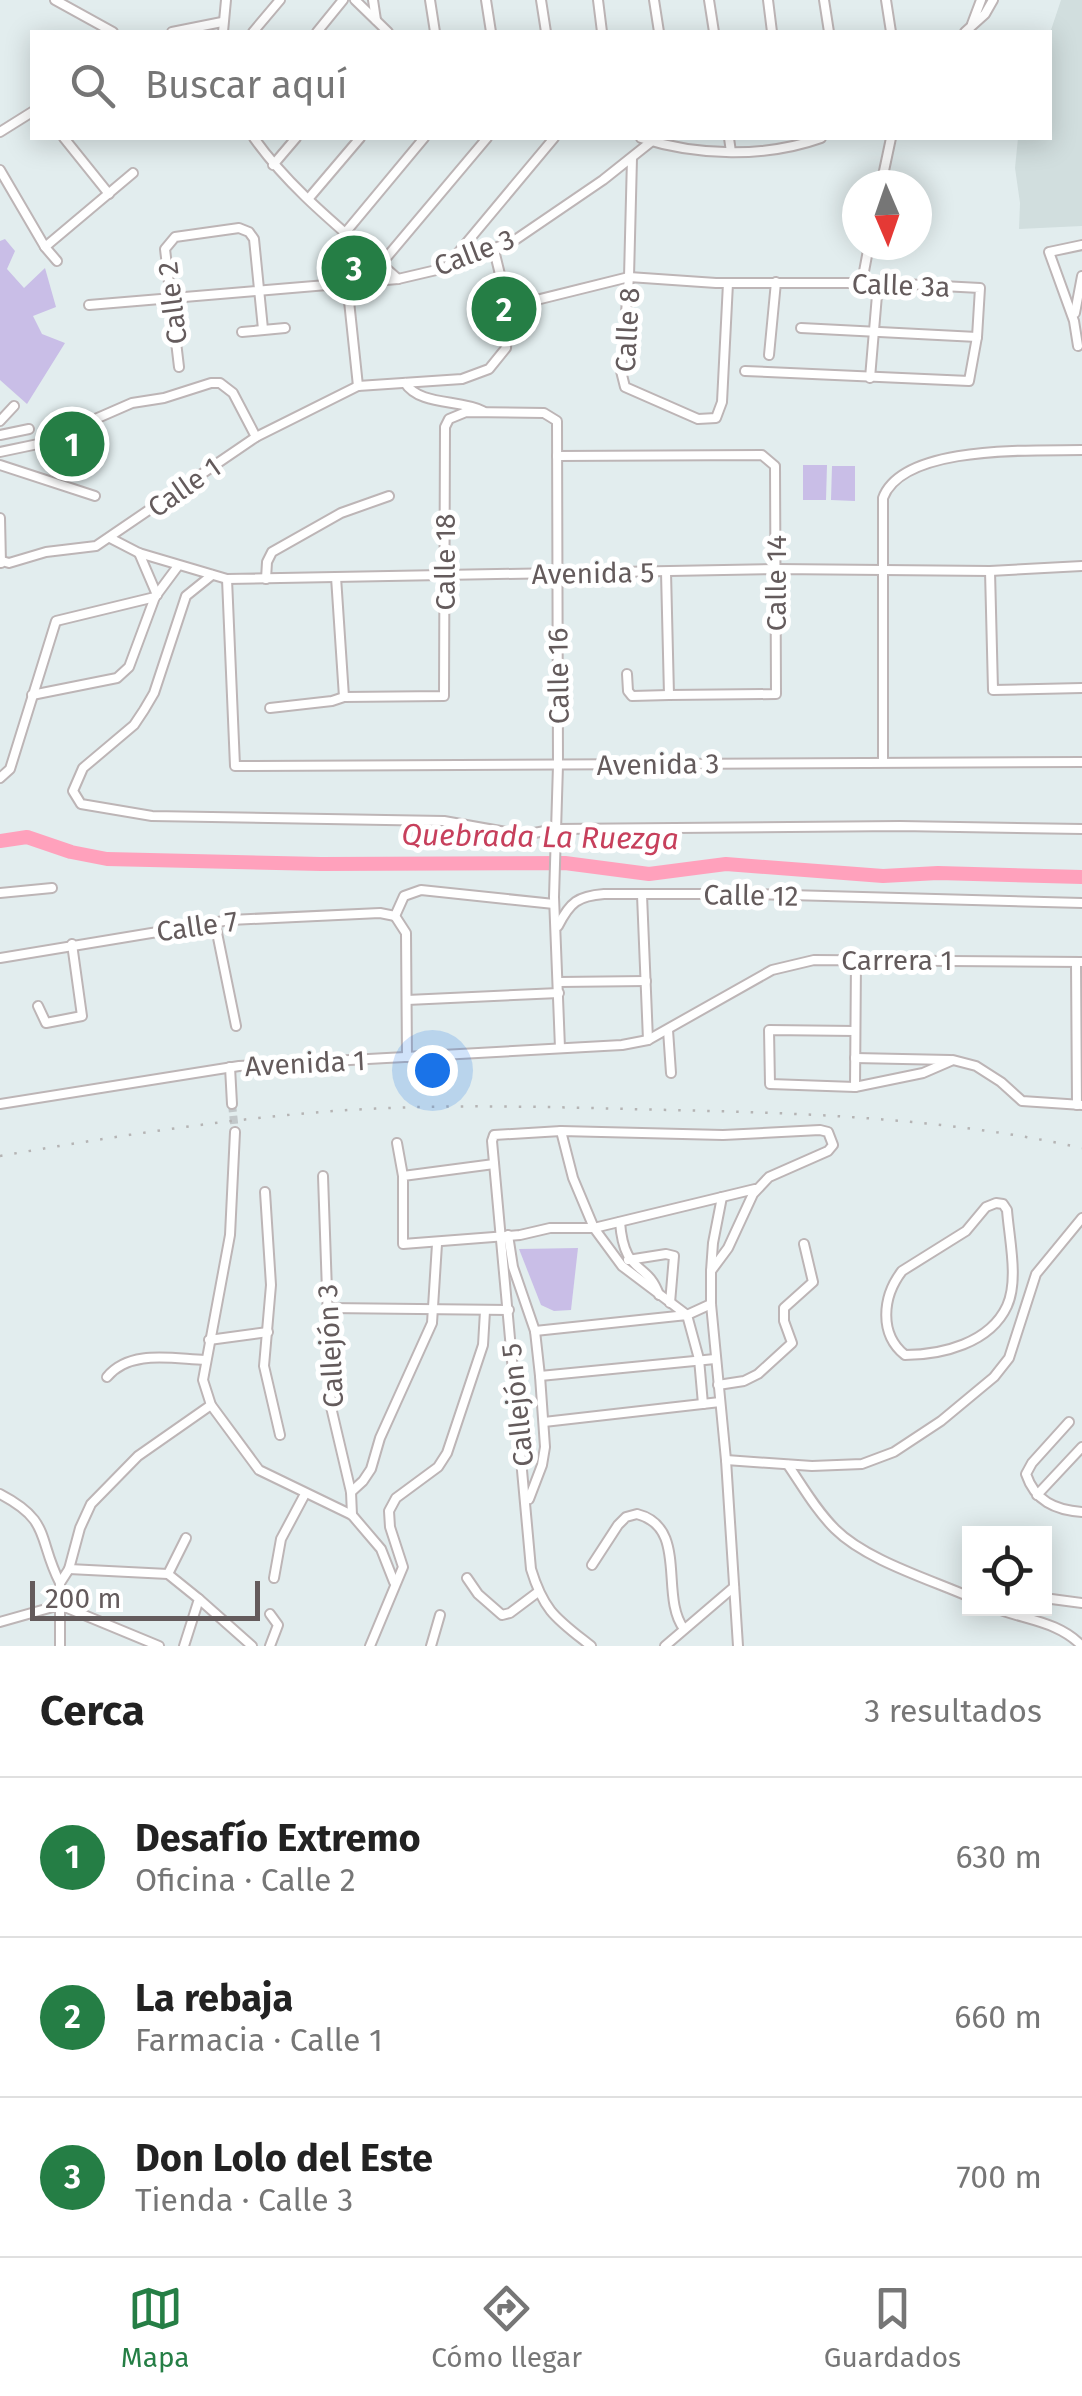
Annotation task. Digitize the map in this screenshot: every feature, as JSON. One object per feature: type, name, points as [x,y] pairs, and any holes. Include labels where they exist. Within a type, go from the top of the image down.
[{"type":"street","points":[[55,0],[109,30]]},
{"type":"street","points":[[223,30],[226,0]]},
{"type":"street","points":[[255,30],[280,0]]},
{"type":"street","points":[[319,30],[344,0]]},
{"type":"street","points":[[355,0],[384,30]]},
{"type":"street","points":[[373,0],[376,20]]},
{"type":"street","points":[[430,0],[435,30]]},
{"type":"street","points":[[486,0],[491,30]]},
{"type":"street","points":[[541,0],[546,30]]},
{"type":"street","points":[[598,0],[602,30]]},
{"type":"street","points":[[654,0],[659,30]]},
{"type":"street","points":[[709,0],[714,30]]},
{"type":"street","points":[[768,0],[772,30]]},
{"type":"street","points":[[824,0],[829,30]]},
{"type":"street","points":[[886,0],[891,30]]},
{"type":"street","points":[[972,24],[981,0]]},
{"type":"street","points":[[967,30],[986,14],[994,0]]},
{"type":"street","points":[[182,30],[222,22]]},
{"type":"street","points":[[0,132],[30,113]]},
{"type":"street","points":[[66,140],[109,194]]},
{"type":"street","points":[[255,140],[273,165],[398,279]]},
{"type":"street","points":[[273,165],[294,140]]},
{"type":"street","points":[[308,198],[358,140]]},
{"type":"street","points":[[345,234],[422,140]]},
{"type":"street","points":[[381,264],[485,140]]},
{"type":"street","points":[[446,268],[552,140]]},
{"type":"street","points":[[648,140],[732,152],[787,143]]},
{"type":"street","points":[[729,140],[732,152]]},
{"type":"street","points":[[885,170],[891,140]]},
{"type":"street","name":"Calle 3","points":[[89,305],[398,279],[446,268],[514,240],[652,141]]},
{"type":"street","name":"Calle 8","points":[[632,158],[622,381],[632,392],[709,420],[716,418],[720,411],[728,284]]},
{"type":"street","points":[[0,170],[45,247],[57,260]]},
{"type":"street","points":[[45,247],[133,173]]},
{"type":"street","name":"Calle 2","points":[[179,367],[165,249],[168,242],[187,234],[239,228],[249,232],[254,239],[262,329]]},
{"type":"street","points":[[1076,313],[1049,252],[1082,245]]},
{"type":"street","name":"Calle 1","points":[[1,564],[96,546],[256,437],[358,386],[462,379],[489,368],[506,348],[508,306],[494,250]]},
{"type":"street","points":[[862,282],[866,260]]},
{"type":"street","points":[[1078,346],[1076,313],[1082,276]]},
{"type":"street","name":"Calle 3a","points":[[508,306],[629,278],[728,284],[878,282],[980,288],[969,381],[745,371]]},
{"type":"street","points":[[347,282],[358,386]]},
{"type":"street","points":[[769,355],[776,282]]},
{"type":"street","points":[[870,378],[878,282]]},
{"type":"street","points":[[242,332],[285,328]]},
{"type":"street","points":[[800,328],[977,336]]},
{"type":"street","points":[[0,452],[38,444],[132,402],[220,383],[233,393],[256,437]]},
{"type":"street","points":[[405,383],[417,396],[474,406],[487,413]]},
{"type":"street","points":[[0,421],[14,406]]},
{"type":"street","name":"Calle 16","points":[[487,413],[544,412],[557,421],[556,930]]},
{"type":"street","name":"Calle 18","points":[[344,697],[444,696],[445,427],[456,414],[487,413]]},
{"type":"street","points":[[0,434],[30,429]]},
{"type":"street","points":[[883,762],[883,498],[888,486],[896,479],[970,452],[1082,450]]},
{"type":"street","name":"Calle 14","points":[[558,456],[762,455],[774,466],[776,694],[669,695]]},
{"type":"street","points":[[0,466],[95,496]]},
{"type":"street","points":[[266,579],[266,562],[272,552],[350,508],[388,496]]},
{"type":"street","points":[[0,518],[1,564]]},
{"type":"street","name":"Avenida 5","points":[[110,538],[139,553],[226,580],[776,570],[990,571],[1082,566]]},
{"type":"street","points":[[139,553],[156,596]]},
{"type":"street","points":[[32,694],[117,678],[129,667],[156,596],[178,566]]},
{"type":"street","points":[[990,571],[993,690],[1082,688]]},
{"type":"street","points":[[627,674],[632,696],[669,695],[666,572]]},
{"type":"street","points":[[212,575],[186,596],[154,693],[144,710],[134,725],[78,776],[73,790],[81,804],[152,816],[444,821],[524,835],[808,826],[1082,829]]},
{"type":"street","points":[[270,708],[344,697],[336,578]]},
{"type":"street","name":"Avenida 3","points":[[226,580],[235,766],[1082,762]]},
{"type":"street","points":[[0,778],[10,769],[56,621],[156,596]]},
{"type":"street","points":[[0,894],[52,888]]},
{"type":"street","points":[[407,1057],[406,933],[395,916],[404,896],[421,890],[554,901]]},
{"type":"street","points":[[642,894],[648,1040]]},
{"type":"street","name":"Calle 12","points":[[556,930],[572,901],[582,896],[754,894],[1082,904]]},
{"type":"street","name":"Calle 7","points":[[0,958],[215,923],[326,914],[395,916]]},
{"type":"street","points":[[215,923],[236,1026]]},
{"type":"street","points":[[556,930],[560,1048]]},
{"type":"street","points":[[38,1006],[46,1023],[82,1016],[72,944]]},
{"type":"street","name":"Carrera 1","points":[[720,998],[756,978],[814,960],[1079,962]]},
{"type":"street","points":[[855,1086],[856,960]]},
{"type":"street","points":[[854,1058],[953,1060],[976,1066],[1022,1101],[1080,1105],[1079,962]]},
{"type":"street","points":[[559,982],[646,982]]},
{"type":"street","points":[[407,1000],[559,993]]},
{"type":"street","name":"Avenida 1","points":[[0,1104],[230,1067],[648,1040],[720,998]]},
{"type":"street","points":[[668,1030],[670,1073]]},
{"type":"street","points":[[855,1031],[770,1030],[770,1084],[855,1086],[923,1073],[953,1060]]},
{"type":"street","points":[[230,1067],[232,1104]]},
{"type":"street","points":[[235,1132],[230,1235],[203,1380],[211,1405],[259,1470],[352,1515],[381,1548],[394,1582]]},
{"type":"street","name":"Callejón 5","points":[[538,1592],[532,1569],[504,1236],[492,1142],[494,1134],[503,1132],[562,1132]]},
{"type":"street","points":[[703,1404],[699,1359],[687,1314],[659,1295],[594,1228],[573,1178],[562,1132],[828,1132],[833,1145],[828,1150],[768,1177],[758,1188],[728,1248],[711,1271]]},
{"type":"street","points":[[398,1143],[404,1176],[402,1244],[437,1244],[550,1228],[594,1228],[758,1188]]},
{"type":"street","points":[[404,1176],[494,1164]]},
{"type":"street","name":"Callejón 3","points":[[323,1176],[331,1407],[352,1492],[352,1515]]},
{"type":"street","points":[[265,1192],[271,1285],[266,1382],[280,1435]]},
{"type":"street","points":[[722,1197],[713,1243],[711,1304],[738,1646]]},
{"type":"street","points":[[996,1203],[1007,1210],[1012,1278],[1008,1304],[994,1324],[971,1342],[946,1351],[905,1355],[892,1345],[885,1331],[895,1280],[902,1271],[966,1231],[986,1207],[996,1203]]},
{"type":"street","points":[[726,1460],[788,1465],[862,1464],[894,1452],[926,1432],[994,1377],[1009,1358],[1040,1267],[1082,1218]]},
{"type":"street","points":[[620,1222],[622,1256],[644,1279]]},
{"type":"street","points":[[504,1236],[535,1331],[540,1376],[542,1466],[528,1503]]},
{"type":"street","points":[[352,1492],[370,1469],[435,1308],[437,1244]]},
{"type":"street","points":[[718,1385],[744,1381],[758,1374],[792,1343],[784,1308],[813,1282],[804,1244]]},
{"type":"street","points":[[622,1256],[674,1256],[670,1303]]},
{"type":"street","points":[[535,1331],[687,1314],[711,1304]]},
{"type":"street","points":[[1008,1304],[1024,1312]]},
{"type":"street","points":[[328,1308],[509,1310]]},
{"type":"street","points":[[370,1646],[403,1566],[389,1511],[396,1498],[438,1467],[447,1452],[484,1345],[485,1311]]},
{"type":"street","points":[[209,1340],[268,1332]]},
{"type":"street","points":[[540,1376],[716,1359]]},
{"type":"street","points":[[107,1377],[125,1361],[206,1360]]},
{"type":"street","points":[[544,1422],[720,1402]]},
{"type":"street","points":[[60,1583],[69,1569],[86,1516],[108,1484],[138,1456],[211,1405]]},
{"type":"street","points":[[1069,1422],[1028,1469],[1028,1479],[1038,1495],[1056,1508],[1082,1512]]},
{"type":"street","points":[[1038,1495],[1082,1447]]},
{"type":"street","points":[[788,1465],[816,1506],[846,1538],[962,1593]]},
{"type":"street","points":[[0,1494],[24,1506],[36,1518],[60,1583],[60,1646]]},
{"type":"street","points":[[274,1578],[281,1539],[305,1494]]},
{"type":"street","points":[[592,1565],[626,1517],[637,1514],[656,1522],[667,1543],[673,1609],[684,1629]]},
{"type":"street","points":[[168,1574],[186,1538]]},
{"type":"street","points":[[69,1569],[168,1574],[252,1646]]},
{"type":"street","points":[[467,1578],[478,1594],[502,1615],[538,1592],[552,1615],[591,1646]]},
{"type":"street","points":[[666,1645],[734,1587]]},
{"type":"street","points":[[184,1646],[199,1599]]},
{"type":"street","points":[[1052,1599],[1082,1603]]},
{"type":"street","points":[[0,1622],[60,1605],[160,1646]]},
{"type":"street","points":[[270,1614],[278,1625],[270,1646]]},
{"type":"street","points":[[431,1646],[440,1614]]},
{"type":"street","points":[[1020,1616],[1070,1634],[1082,1646]]},
{"type":"street","points":[[128,1646],[132,1634]]},
{"type":"shaded area","points":[[1061,0],[1082,0],[1082,226],[1019,229],[1015,168],[1018,140],[1052,140],[1051,30]]},
{"type":"shaded area","points":[[5,239],[15,251],[7,269],[24,288],[45,268],[56,307],[33,316],[42,334],[65,343],[27,404],[0,380],[0,241]]},
{"type":"shaded area","points":[[803,465],[827,465],[826,500],[803,500]]},
{"type":"shaded area","points":[[832,466],[855,466],[855,501],[831,500]]},
{"type":"shaded area","points":[[578,1248],[571,1310],[554,1311],[541,1305],[519,1249]]},
{"type":"waterway","name":"Quebrada La Ruezga","points":[[0,841],[27,837],[107,859],[321,864],[565,863],[649,874],[726,864],[883,876],[938,873],[1082,877]]},
{"type":"tunnel","points":[[232,1104],[235,1132]]},
{"type":"railway","points":[[0,1156],[262,1118],[438,1107],[824,1115],[979,1130],[1082,1148]]},
{"type":"place","name":"Don Lolo del Este","points":[[354,268]]},
{"type":"place","name":"La rebaja","points":[[504,309]]},
{"type":"place","name":"Desafío Extremo","points":[[72,444]]}]
